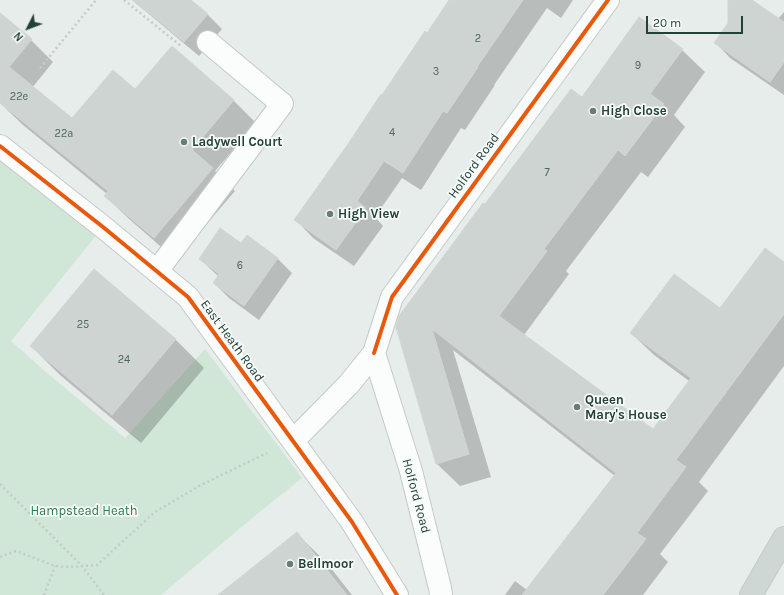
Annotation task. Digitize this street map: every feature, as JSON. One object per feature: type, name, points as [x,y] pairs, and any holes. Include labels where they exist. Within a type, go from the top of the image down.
[{"type":"main road","points":[[751,595],[784,538]]},
{"type":"street","name":"Holford Road","points":[[293,441],[349,384],[374,353],[392,297],[608,0]]},
{"type":"street","points":[[156,271],[282,104],[208,42]]},
{"type":"street","name":"East Heath Road","points":[[0,146],[103,227],[188,297],[352,522],[397,595]]},
{"type":"street","name":"Holford Road","points":[[374,353],[411,471],[440,588],[440,595]]},
{"type":"path","points":[[40,68],[96,0]]},
{"type":"path","points":[[124,0],[183,48],[208,42]]},
{"type":"path","points":[[0,557],[16,551],[55,566],[71,567],[97,565],[155,512],[201,485],[293,441]]},
{"type":"path","points":[[0,484],[82,566],[104,595]]},
{"type":"path","points":[[44,595],[55,566]]},
{"type":"green space","name":"Hampstead Heath","points":[[0,159],[103,227],[11,341],[125,438],[205,349],[302,478],[161,595],[0,595]]},
{"type":"building","points":[[133,0],[191,0],[208,14],[184,42]]},
{"type":"building","points":[[449,0],[523,0],[447,113],[443,111],[403,173],[384,161],[357,201],[366,208],[336,250],[294,220],[425,31],[427,33]]},
{"type":"building","points":[[728,0],[752,0],[784,22],[784,62],[770,82],[714,43],[728,23]]},
{"type":"building","name":"Ladywell Court","points":[[0,13],[32,39],[9,67],[72,118],[113,70],[135,89],[172,46],[234,100],[192,150],[213,168],[154,238],[104,196],[108,191],[0,103]]},
{"type":"building","name":"Queen Mary's House","points":[[639,17],[683,49],[650,94],[664,104],[625,156],[618,150],[544,249],[547,251],[499,316],[653,429],[691,378],[630,333],[674,274],[720,308],[765,248],[784,262],[784,314],[676,460],[686,467],[637,533],[646,539],[603,595],[522,595],[616,473],[432,329],[469,454],[436,464],[396,327],[399,316],[483,203],[485,204],[571,89],[582,97]]},
{"type":"building","points":[[220,228],[241,243],[247,235],[278,258],[244,306],[213,283],[219,274],[199,259]]},
{"type":"building","points":[[94,269],[176,339],[112,415],[30,346]]},
{"type":"building","name":"Bellmoor","points":[[297,532],[347,595],[218,595]]},
{"type":"cycle path","points":[[374,353],[392,297],[608,0]]},
{"type":"cycle path","points":[[0,146],[103,227],[188,297],[352,522],[397,595]]},
{"type":"place","name":"High Close","points":[[593,111]]},
{"type":"place","name":"Ladywell Court","points":[[184,142]]},
{"type":"place","name":"High View","points":[[330,214]]},
{"type":"place","name":"Queen Mary's House","points":[[577,407]]},
{"type":"place","name":"Bellmoor","points":[[290,564]]}]
